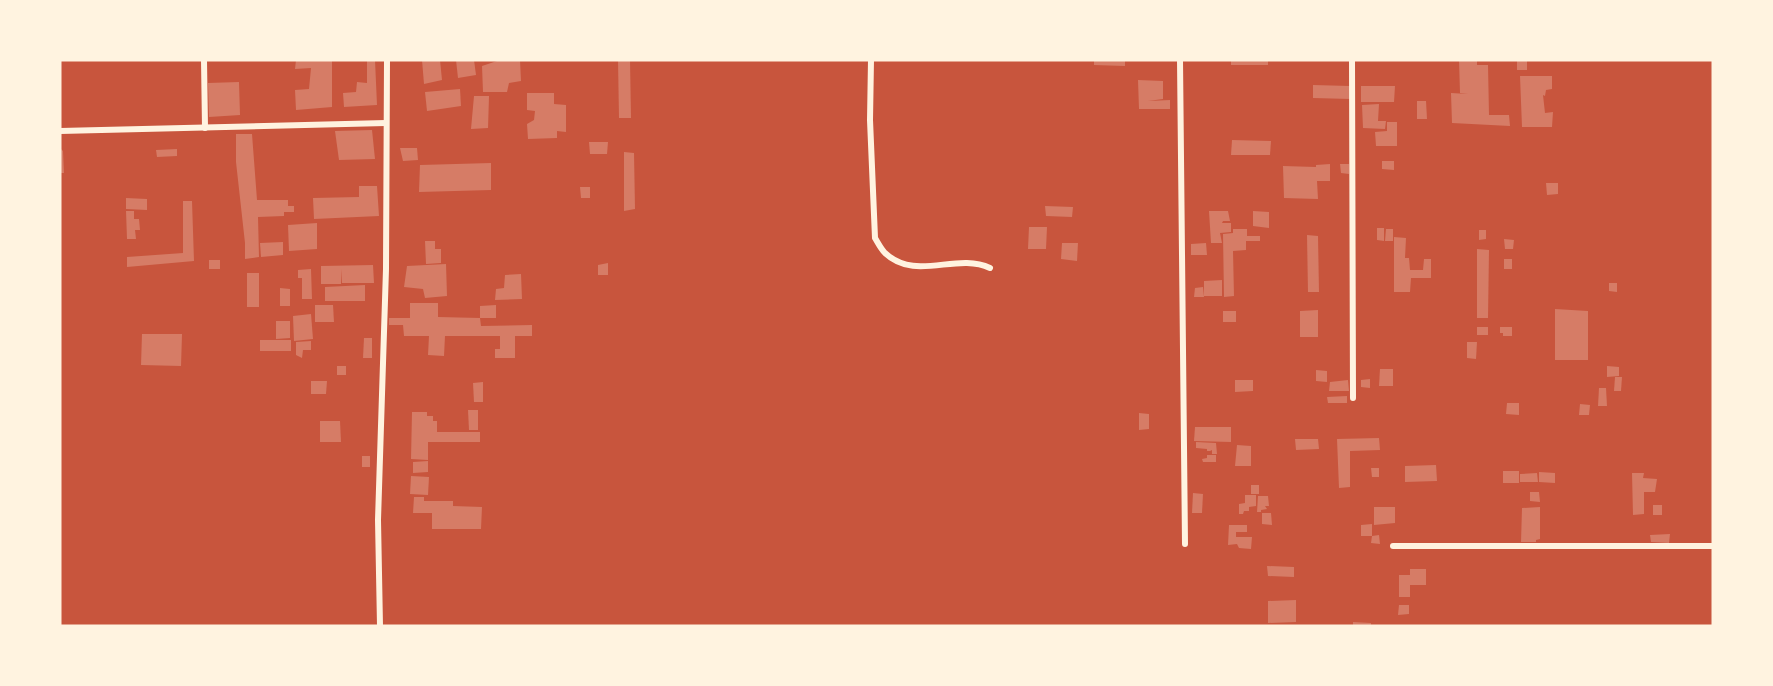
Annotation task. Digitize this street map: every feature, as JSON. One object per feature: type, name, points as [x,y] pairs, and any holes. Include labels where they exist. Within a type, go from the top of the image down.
[{"type":"street","points":[[204,60],[205,128]]},
{"type":"street","points":[[380,626],[378,520],[386,269],[387,60]]},
{"type":"street","points":[[871,60],[871,143],[875,238],[885,253],[904,265],[919,268],[963,262],[978,263],[990,268]]},
{"type":"street","points":[[1180,60],[1185,544]]},
{"type":"street","points":[[1352,60],[1353,398]]},
{"type":"street","points":[[60,131],[386,123]]},
{"type":"street","points":[[1393,546],[1713,546]]},
{"type":"building","points":[[296,60],[332,60],[332,107],[296,110],[295,90],[309,89],[311,68],[295,69]]},
{"type":"building","points":[[367,60],[375,60],[377,105],[344,107],[343,93],[356,92],[357,82],[367,83]]},
{"type":"building","points":[[422,60],[440,60],[442,80],[424,84]]},
{"type":"building","points":[[456,60],[474,60],[476,75],[458,78]]},
{"type":"building","points":[[500,60],[520,60],[521,81],[509,83],[507,92],[483,92],[482,66]]},
{"type":"building","points":[[618,60],[630,60],[631,118],[619,118]]},
{"type":"building","points":[[1094,60],[1125,60],[1125,66],[1094,65]]},
{"type":"building","points":[[1231,60],[1268,60],[1268,65],[1231,65]]},
{"type":"building","points":[[1459,60],[1477,60],[1477,65],[1488,65],[1489,115],[1509,115],[1510,126],[1452,123],[1451,93],[1468,94],[1460,93]]},
{"type":"building","points":[[1517,60],[1527,60],[1527,70],[1517,70]]},
{"type":"building","points":[[1520,76],[1552,76],[1552,89],[1546,90],[1545,96],[1543,95],[1545,113],[1553,112],[1552,127],[1522,127]]},
{"type":"building","points":[[1138,80],[1163,81],[1163,99],[1148,101],[1170,100],[1170,109],[1139,109]]},
{"type":"building","points":[[239,82],[240,115],[209,117],[208,83]]},
{"type":"building","points":[[1313,85],[1350,86],[1350,99],[1313,98]]},
{"type":"building","points":[[1361,86],[1395,86],[1394,102],[1361,102]]},
{"type":"building","points":[[460,89],[461,106],[427,111],[425,92]]},
{"type":"building","points":[[527,93],[554,93],[554,104],[566,105],[566,132],[557,131],[557,138],[528,139],[527,124],[534,120],[535,111],[527,110]]},
{"type":"building","points":[[474,96],[489,96],[488,128],[471,129]]},
{"type":"building","points":[[1417,101],[1426,101],[1427,119],[1417,119]]},
{"type":"building","points":[[1379,104],[1378,121],[1386,121],[1385,129],[1363,128],[1362,105]]},
{"type":"building","points":[[1387,122],[1397,122],[1397,146],[1376,146],[1375,132],[1387,131]]},
{"type":"building","points":[[372,130],[375,159],[339,160],[335,131]]},
{"type":"building","points":[[236,134],[252,134],[257,200],[288,200],[288,206],[294,206],[294,212],[284,212],[284,216],[258,217],[259,257],[245,259],[236,162]]},
{"type":"building","points":[[1232,140],[1271,141],[1270,155],[1231,155]]},
{"type":"building","points":[[589,142],[608,142],[607,154],[590,154]]},
{"type":"building","points":[[60,148],[63,151],[64,173],[60,173]]},
{"type":"building","points":[[400,148],[417,148],[418,160],[403,161]]},
{"type":"building","points":[[177,149],[177,156],[157,157],[156,150]]},
{"type":"building","points":[[624,152],[634,153],[635,209],[624,211]]},
{"type":"building","points":[[1382,161],[1394,161],[1394,170],[1382,169]]},
{"type":"building","points":[[491,163],[491,190],[419,192],[420,165]]},
{"type":"building","points":[[1330,164],[1330,181],[1317,181],[1318,199],[1284,198],[1283,166],[1316,167],[1316,165]]},
{"type":"building","points":[[1340,164],[1349,164],[1349,174],[1341,173]]},
{"type":"building","points":[[1546,183],[1558,183],[1558,194],[1547,195]]},
{"type":"building","points":[[359,186],[377,186],[379,216],[314,219],[313,198],[359,197]]},
{"type":"building","points":[[580,187],[590,187],[590,198],[581,198]]},
{"type":"building","points":[[126,198],[147,199],[147,210],[126,209]]},
{"type":"building","points":[[183,201],[192,201],[194,261],[127,267],[127,257],[183,253]]},
{"type":"building","points":[[1045,206],[1073,207],[1072,217],[1046,216]]},
{"type":"building","points":[[126,211],[134,211],[134,219],[139,219],[140,230],[135,230],[136,239],[127,239]]},
{"type":"building","points":[[1209,211],[1228,211],[1230,221],[1222,223],[1231,223],[1231,232],[1220,233],[1222,243],[1211,243]]},
{"type":"building","points":[[1253,211],[1269,212],[1269,228],[1253,226]]},
{"type":"building","points":[[317,223],[317,249],[289,251],[288,225]]},
{"type":"building","points":[[1029,227],[1047,227],[1046,249],[1028,249]]},
{"type":"building","points":[[1377,228],[1384,228],[1384,241],[1377,240]]},
{"type":"building","points":[[1233,229],[1247,229],[1247,236],[1260,236],[1260,241],[1246,241],[1246,250],[1233,251],[1234,296],[1224,297],[1223,234],[1233,233]]},
{"type":"building","points":[[1386,229],[1393,229],[1393,241],[1385,241]]},
{"type":"building","points":[[1479,230],[1486,230],[1486,239],[1479,240]]},
{"type":"building","points":[[1307,235],[1318,236],[1319,292],[1308,292]]},
{"type":"building","points":[[1394,237],[1406,238],[1405,258],[1409,258],[1410,270],[1423,270],[1424,259],[1431,259],[1431,278],[1411,278],[1410,292],[1394,292]]},
{"type":"building","points":[[1504,239],[1514,240],[1513,249],[1505,249]]},
{"type":"building","points":[[425,241],[435,241],[435,249],[441,249],[441,263],[426,264]]},
{"type":"building","points":[[283,242],[283,255],[261,257],[260,243]]},
{"type":"building","points":[[1062,243],[1078,243],[1077,261],[1061,259]]},
{"type":"building","points":[[1206,243],[1207,255],[1191,255],[1191,244]]},
{"type":"building","points":[[1477,249],[1489,250],[1488,318],[1477,318]]},
{"type":"building","points":[[1504,259],[1512,259],[1512,269],[1504,269]]},
{"type":"building","points":[[209,260],[220,260],[220,269],[209,269]]},
{"type":"building","points":[[608,263],[608,275],[598,275],[598,265]]},
{"type":"building","points":[[446,264],[447,296],[425,298],[423,289],[404,287],[407,266]]},
{"type":"building","points":[[373,265],[374,283],[342,283],[342,269],[341,284],[321,284],[321,266]]},
{"type":"building","points":[[311,269],[312,299],[302,299],[302,278],[298,278],[298,270]]},
{"type":"building","points":[[247,273],[259,273],[259,307],[247,307]]},
{"type":"building","points":[[521,274],[522,299],[495,300],[496,289],[504,288],[505,275]]},
{"type":"building","points":[[1222,280],[1222,296],[1204,296],[1204,281]]},
{"type":"building","points":[[1609,283],[1617,283],[1617,292],[1609,291]]},
{"type":"building","points":[[365,285],[365,301],[325,301],[325,287]]},
{"type":"building","points":[[1203,287],[1204,297],[1194,297],[1195,288]]},
{"type":"building","points":[[280,288],[290,289],[290,306],[280,306]]},
{"type":"building","points":[[410,303],[438,303],[438,317],[480,318],[481,326],[532,325],[532,336],[515,336],[515,358],[495,358],[495,349],[500,349],[500,336],[445,336],[444,356],[428,355],[429,336],[404,336],[403,325],[389,325],[389,318],[410,318]]},
{"type":"building","points":[[315,305],[333,305],[334,322],[315,322]]},
{"type":"building","points":[[496,305],[496,318],[480,318],[480,306]]},
{"type":"building","points":[[1555,309],[1588,311],[1588,360],[1555,360]]},
{"type":"building","points":[[1318,310],[1318,337],[1300,337],[1300,311]]},
{"type":"building","points":[[1223,311],[1236,311],[1236,322],[1223,322]]},
{"type":"building","points":[[311,314],[313,339],[294,341],[293,316]]},
{"type":"building","points":[[276,321],[290,321],[290,338],[276,339]]},
{"type":"building","points":[[1477,327],[1488,327],[1488,335],[1477,335]]},
{"type":"building","points":[[1500,327],[1512,327],[1512,336],[1503,336],[1503,333],[1500,333]]},
{"type":"building","points":[[142,334],[182,334],[181,366],[141,365]]},
{"type":"building","points":[[364,338],[372,338],[372,358],[363,358]]},
{"type":"building","points":[[260,340],[291,340],[291,351],[260,351]]},
{"type":"building","points":[[311,341],[311,350],[303,350],[302,358],[296,355],[296,342]]},
{"type":"building","points":[[1467,342],[1477,342],[1476,359],[1467,358]]},
{"type":"building","points":[[337,366],[346,366],[346,375],[337,375]]},
{"type":"building","points":[[1607,366],[1619,367],[1619,376],[1607,377]]},
{"type":"building","points":[[1380,369],[1393,369],[1393,386],[1379,386]]},
{"type":"building","points":[[1316,370],[1327,371],[1327,382],[1316,381]]},
{"type":"building","points":[[1615,377],[1622,377],[1621,391],[1614,391]]},
{"type":"building","points":[[1370,379],[1370,388],[1361,387],[1361,380]]},
{"type":"building","points":[[1235,380],[1253,380],[1253,391],[1235,392]]},
{"type":"building","points":[[1348,380],[1349,391],[1329,391],[1330,382]]},
{"type":"building","points":[[311,381],[327,381],[326,394],[311,394]]},
{"type":"building","points":[[483,382],[483,402],[474,402],[473,383]]},
{"type":"building","points":[[1599,388],[1606,388],[1607,406],[1598,406]]},
{"type":"building","points":[[1347,396],[1347,403],[1328,403],[1327,397]]},
{"type":"building","points":[[1507,403],[1519,403],[1519,415],[1506,414]]},
{"type":"building","points":[[1580,404],[1590,405],[1589,415],[1579,415]]},
{"type":"building","points":[[468,410],[478,410],[478,430],[469,430]]},
{"type":"building","points":[[412,412],[427,412],[427,416],[433,416],[433,421],[437,421],[437,432],[480,432],[480,442],[428,442],[428,460],[411,459]]},
{"type":"building","points":[[1139,413],[1149,414],[1149,429],[1139,430]]},
{"type":"building","points":[[320,421],[340,421],[341,442],[320,442]]},
{"type":"building","points":[[1195,427],[1231,427],[1231,442],[1194,441]]},
{"type":"building","points":[[1379,438],[1380,450],[1350,451],[1350,487],[1339,488],[1337,439]]},
{"type":"building","points":[[1295,439],[1318,439],[1319,449],[1296,450]]},
{"type":"building","points":[[1196,442],[1216,443],[1217,454],[1212,454],[1212,450],[1196,448]]},
{"type":"building","points":[[1237,445],[1251,446],[1251,466],[1235,466]]},
{"type":"building","points":[[1207,455],[1216,455],[1216,462],[1203,462],[1202,459],[1207,458]]},
{"type":"building","points":[[362,456],[370,456],[370,467],[362,467]]},
{"type":"building","points":[[428,461],[428,472],[413,473],[413,462]]},
{"type":"building","points":[[1436,465],[1437,481],[1405,482],[1405,466]]},
{"type":"building","points":[[1371,468],[1379,468],[1379,477],[1372,477]]},
{"type":"building","points":[[1503,471],[1519,471],[1519,483],[1503,483]]},
{"type":"building","points":[[1539,472],[1555,473],[1555,483],[1539,482]]},
{"type":"building","points":[[1537,473],[1538,482],[1520,482],[1520,474]]},
{"type":"building","points":[[1632,473],[1644,473],[1643,478],[1657,479],[1655,492],[1644,492],[1644,514],[1633,515]]},
{"type":"building","points":[[411,476],[429,477],[428,495],[410,494]]},
{"type":"building","points":[[1251,485],[1259,485],[1259,494],[1251,494]]},
{"type":"building","points":[[1530,492],[1539,492],[1540,502],[1530,501]]},
{"type":"building","points":[[1193,493],[1203,494],[1202,513],[1192,513]]},
{"type":"building","points":[[1245,495],[1256,495],[1256,506],[1249,507],[1249,511],[1239,514],[1239,504],[1245,503]]},
{"type":"building","points":[[1258,496],[1268,496],[1269,506],[1265,506],[1267,509],[1261,512],[1257,512]]},
{"type":"building","points":[[414,497],[424,497],[424,501],[453,501],[453,506],[482,507],[481,529],[432,529],[432,513],[413,513]]},
{"type":"building","points":[[1653,505],[1662,505],[1662,515],[1653,515]]},
{"type":"building","points":[[1374,507],[1395,507],[1395,523],[1374,525]]},
{"type":"building","points":[[1540,507],[1540,539],[1536,542],[1521,542],[1522,508]]},
{"type":"building","points":[[1262,513],[1271,513],[1272,525],[1262,524]]},
{"type":"building","points":[[1372,524],[1372,536],[1361,536],[1361,525]]},
{"type":"building","points":[[1229,525],[1247,525],[1247,532],[1236,532],[1236,537],[1252,537],[1251,549],[1239,548],[1237,544],[1228,545]]},
{"type":"building","points":[[1670,534],[1669,543],[1651,542],[1650,535]]},
{"type":"building","points":[[1379,535],[1380,544],[1371,543],[1372,536]]},
{"type":"building","points":[[1267,566],[1294,567],[1294,577],[1268,576]]},
{"type":"building","points":[[1410,569],[1426,569],[1426,585],[1410,585],[1410,597],[1399,597],[1399,575],[1410,575]]},
{"type":"building","points":[[1296,600],[1296,622],[1268,623],[1268,601]]},
{"type":"building","points":[[1399,605],[1409,605],[1409,614],[1398,615]]},
{"type":"building","points":[[1353,622],[1371,623],[1371,626],[1353,626]]}]
